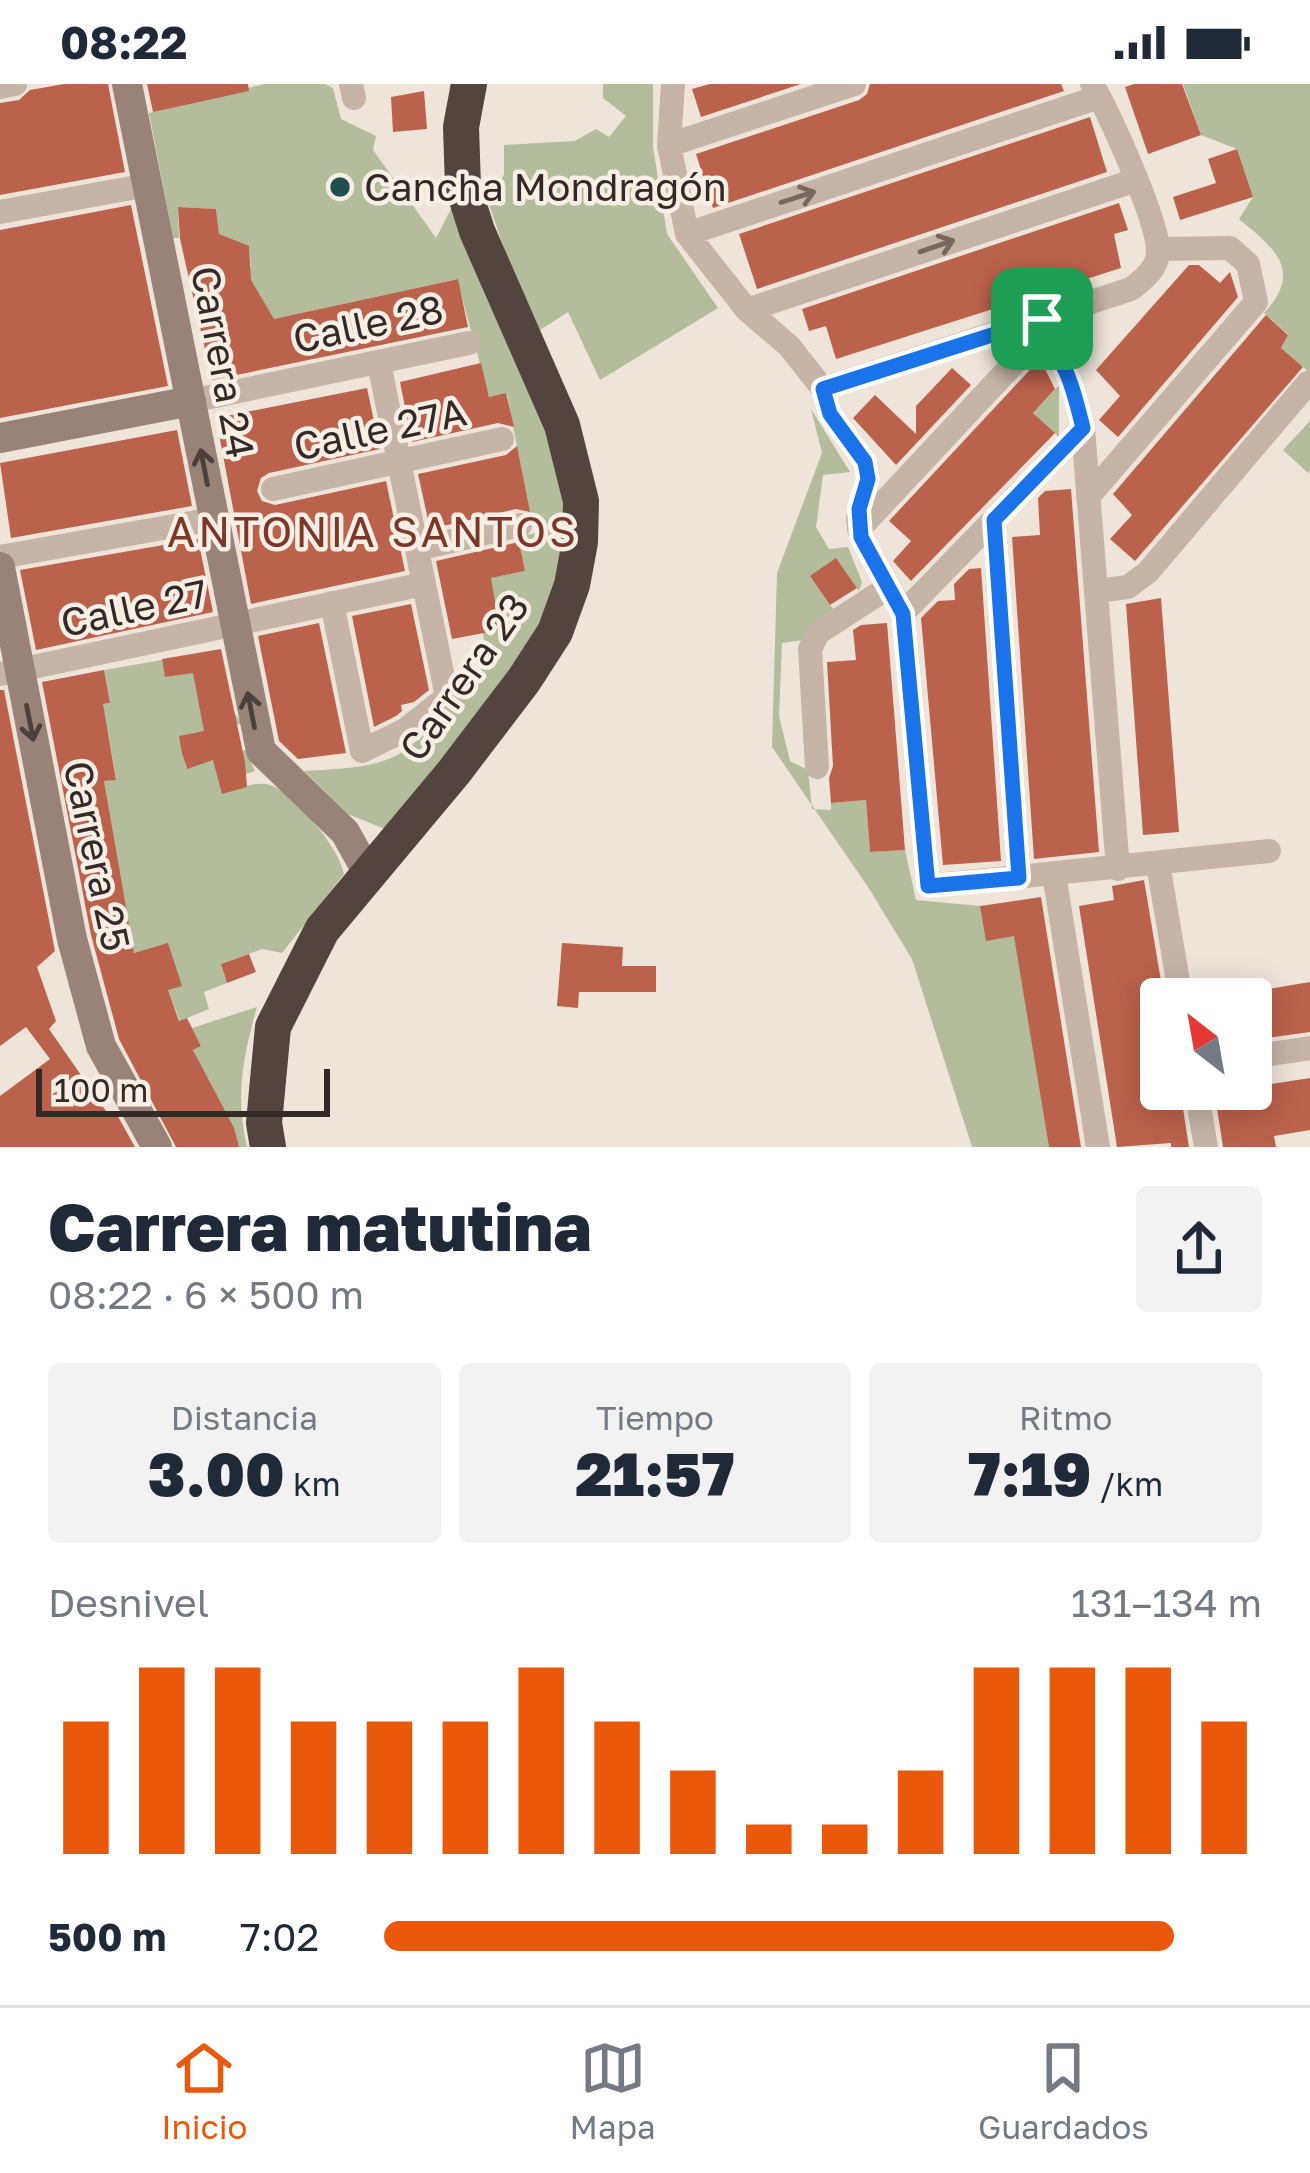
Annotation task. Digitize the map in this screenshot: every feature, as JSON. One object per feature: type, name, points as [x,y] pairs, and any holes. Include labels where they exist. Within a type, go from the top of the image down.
[{"type":"highway","name":"Carrera 23","points":[[268,1147],[264,1123],[273,1027],[322,929],[454,772],[556,632],[572,585],[580,542],[580,501],[562,425],[477,231],[463,187],[461,127],[470,84]]},
{"type":"street","points":[[0,87],[15,84]]},
{"type":"street","name":"Carrera 24","points":[[127,84],[261,751],[380,861]]},
{"type":"street","points":[[673,84],[669,145],[687,234],[747,310],[789,346],[823,389],[830,414],[865,462],[868,479],[859,529],[867,553],[903,614],[928,886],[1270,850]]},
{"type":"street","points":[[669,145],[854,84]]},
{"type":"street","points":[[687,234],[1096,90],[1136,179],[1158,249],[1154,266],[1131,290],[1040,326],[823,389]]},
{"type":"street","points":[[747,310],[1136,179]]},
{"type":"street","points":[[0,212],[148,185]]},
{"type":"street","points":[[1088,496],[1256,302],[1248,265],[1230,248],[1158,249]]},
{"type":"street","points":[[1040,326],[1070,377],[1083,428],[1118,869]]},
{"type":"street","points":[[859,529],[1040,326]]},
{"type":"street","name":"Calle 28","points":[[0,438],[470,343]]},
{"type":"street","name":"Carrera 23","points":[[332,603],[362,751],[405,730],[448,697],[380,363]]},
{"type":"street","points":[[1096,591],[1128,587],[1148,572],[1308,382]]},
{"type":"street","points":[[903,614],[1083,428]]},
{"type":"street","name":"Calle 27A","points":[[273,489],[502,440]]},
{"type":"street","points":[[0,556],[214,519]]},
{"type":"street","points":[[994,520],[1019,878]]},
{"type":"street","points":[[417,549],[520,525]]},
{"type":"street","name":"Carrera 25","points":[[0,567],[10,672],[72,940],[101,1046],[157,1147]]},
{"type":"street","name":"Calle 27","points":[[10,672],[424,584]]},
{"type":"street","points":[[817,767],[810,649],[818,633],[887,588]]},
{"type":"street","points":[[1158,865],[1177,978]]},
{"type":"street","points":[[1054,874],[1098,1147]]},
{"type":"street","points":[[1272,1054],[1310,1048]]},
{"type":"street","points":[[1200,1110],[1206,1147]]},
{"type":"green space","points":[[264,84],[333,88],[341,119],[376,136],[373,150],[436,238],[452,207],[548,430],[563,478],[565,532],[556,585],[537,632],[505,682],[387,830],[348,814],[304,771],[378,763],[399,754],[435,724],[487,662],[483,633],[500,629],[490,578],[525,571],[518,537],[540,532],[537,516],[530,516],[507,394],[489,397],[457,279],[266,321],[262,298],[243,271],[251,267],[249,246],[219,238],[216,209],[178,207],[179,238],[173,238],[149,113]]},
{"type":"green space","points":[[603,84],[653,84],[653,147],[667,234],[718,308],[600,380],[568,312],[540,330],[513,274],[487,199],[504,175],[504,145],[575,141],[596,129],[609,137],[626,116],[603,98]]},
{"type":"green space","points":[[1183,84],[1310,84],[1310,373],[1281,348],[1288,334],[1264,313],[1276,298],[1283,272],[1273,250],[1239,219],[1253,197],[1237,149],[1201,135]]},
{"type":"green space","points":[[1059,385],[1059,437],[1033,413]]},
{"type":"green space","points":[[811,409],[850,472],[823,475],[816,527],[829,549],[848,547],[862,582],[859,591],[836,559],[811,577],[833,609],[817,620],[803,640],[782,643],[779,716],[790,761],[808,770],[812,805],[772,747],[777,573],[822,453]]},
{"type":"green space","points":[[1310,421],[1310,470],[1308,473],[1283,450]]},
{"type":"green space","points":[[162,660],[166,677],[194,672],[242,724],[180,736],[186,768],[245,750],[255,771],[220,783],[222,794],[259,784],[280,790],[325,837],[344,874],[282,953],[262,949],[221,964],[227,983],[204,992],[209,1009],[180,1021],[168,990],[181,985],[168,944],[134,953],[130,938],[104,781],[116,779],[98,705],[110,703],[104,670]]},
{"type":"green space","points":[[866,800],[870,852],[905,850],[916,900],[980,906],[1015,936],[1049,1147],[972,1147],[912,959],[815,809],[831,810],[831,803]]},
{"type":"green space","points":[[257,1007],[242,1077],[247,1147],[239,1147],[193,1050],[201,1046],[192,1028]]},
{"type":"building","points":[[108,84],[125,172],[0,195],[0,103],[19,100],[30,90]]},
{"type":"building","points":[[147,84],[248,84],[249,91],[153,112]]},
{"type":"building","points":[[710,84],[801,84],[701,117],[692,89]]},
{"type":"building","points":[[870,84],[1061,84],[1064,91],[713,208],[696,154],[859,100]]},
{"type":"building","points":[[1182,84],[1201,135],[1148,154],[1125,87]]},
{"type":"building","points":[[424,91],[427,129],[393,132],[391,97]]},
{"type":"building","points":[[1090,117],[1107,172],[757,289],[739,234]]},
{"type":"building","points":[[1237,149],[1253,197],[1180,220],[1173,197],[1216,183],[1208,159]]},
{"type":"building","points":[[1119,203],[1128,230],[1114,234],[1121,268],[836,359],[826,326],[809,331],[802,309]]},
{"type":"building","points":[[131,205],[168,386],[0,418],[0,230]]},
{"type":"building","points":[[178,207],[216,209],[219,234],[249,246],[251,280],[274,319],[458,279],[468,327],[212,380],[180,239]]},
{"type":"building","points":[[1189,265],[1199,265],[1220,283],[1230,272],[1238,297],[1118,437],[1099,420],[1120,396],[1096,370]]},
{"type":"building","points":[[1266,315],[1288,335],[1281,348],[1303,367],[1135,561],[1110,539],[1132,515],[1113,494]]},
{"type":"building","points":[[1040,359],[1055,389],[1033,413],[1055,433],[911,581],[893,561],[911,541],[889,521]]},
{"type":"building","points":[[481,363],[489,397],[506,393],[514,427],[498,423],[412,442],[400,382]]},
{"type":"building","points":[[952,368],[971,385],[896,465],[853,418],[875,395],[916,434],[916,406]]},
{"type":"building","points":[[367,388],[380,449],[269,473],[261,478],[257,491],[262,501],[275,505],[386,481],[405,571],[251,604],[216,418]]},
{"type":"building","points":[[177,430],[192,506],[11,538],[0,463]]},
{"type":"building","points":[[517,446],[530,512],[516,509],[430,529],[418,474],[506,455]]},
{"type":"building","points":[[1071,489],[1099,852],[1034,859],[1012,537],[1040,535],[1038,498],[1045,491]]},
{"type":"building","points":[[198,539],[213,612],[36,650],[20,570]]},
{"type":"building","points":[[519,542],[525,571],[491,578],[500,630],[452,639],[436,561]]},
{"type":"building","points":[[836,558],[857,588],[830,605],[810,576]]},
{"type":"building","points":[[981,568],[1001,861],[943,865],[921,618],[938,601],[955,600],[954,584],[969,569]]},
{"type":"building","points":[[1161,598],[1179,832],[1143,835],[1126,604]]},
{"type":"building","points":[[411,604],[429,690],[374,727],[352,616]]},
{"type":"building","points":[[319,623],[346,753],[298,759],[279,741],[258,636]]},
{"type":"building","points":[[887,623],[905,850],[870,852],[866,800],[831,803],[827,662],[856,660],[853,630]]},
{"type":"building","points":[[221,649],[247,787],[222,794],[213,760],[187,769],[182,753],[179,736],[204,731],[193,673],[165,677],[162,659]]},
{"type":"building","points":[[104,670],[110,703],[103,704],[116,780],[104,781],[134,953],[168,943],[182,986],[168,990],[179,1021],[187,1018],[201,1046],[193,1050],[234,1128],[239,1147],[176,1147],[119,1039],[91,935],[42,682]]},
{"type":"building","points":[[0,690],[4,690],[55,951],[37,967],[56,1021],[49,1029],[108,1114],[116,1113],[135,1147],[0,1147],[0,1096],[50,1059],[26,1027],[0,1046]]},
{"type":"building","points":[[1144,880],[1160,978],[1140,978],[1140,1110],[1183,1110],[1189,1147],[1171,1147],[1171,1143],[1117,1147],[1079,906],[1114,900],[1112,886]]},
{"type":"building","points":[[1041,897],[1081,1147],[1049,1147],[1014,936],[986,941],[980,906]]},
{"type":"building","points":[[562,943],[623,947],[622,966],[656,966],[656,992],[579,992],[578,1008],[557,1006]]},
{"type":"building","points":[[249,954],[256,972],[227,983],[221,964]]},
{"type":"building","points":[[1310,982],[1310,1032],[1272,1037],[1272,988]]},
{"type":"building","points":[[1310,1078],[1310,1130],[1274,1136],[1276,1147],[1223,1147],[1217,1110],[1272,1110],[1272,1084]]},
{"type":"place","name":"Cancha Mondragón","points":[[340,187]]},
{"type":"district","name":"ANTONIA SANTOS","points":[[373,532]]},
{"type":"route","points":[[1042,319],[1039,333],[1070,377],[1083,428],[994,520],[1019,878],[928,886],[903,614],[861,537],[858,519],[868,479],[865,462],[830,414],[823,389],[1042,319]]}]
